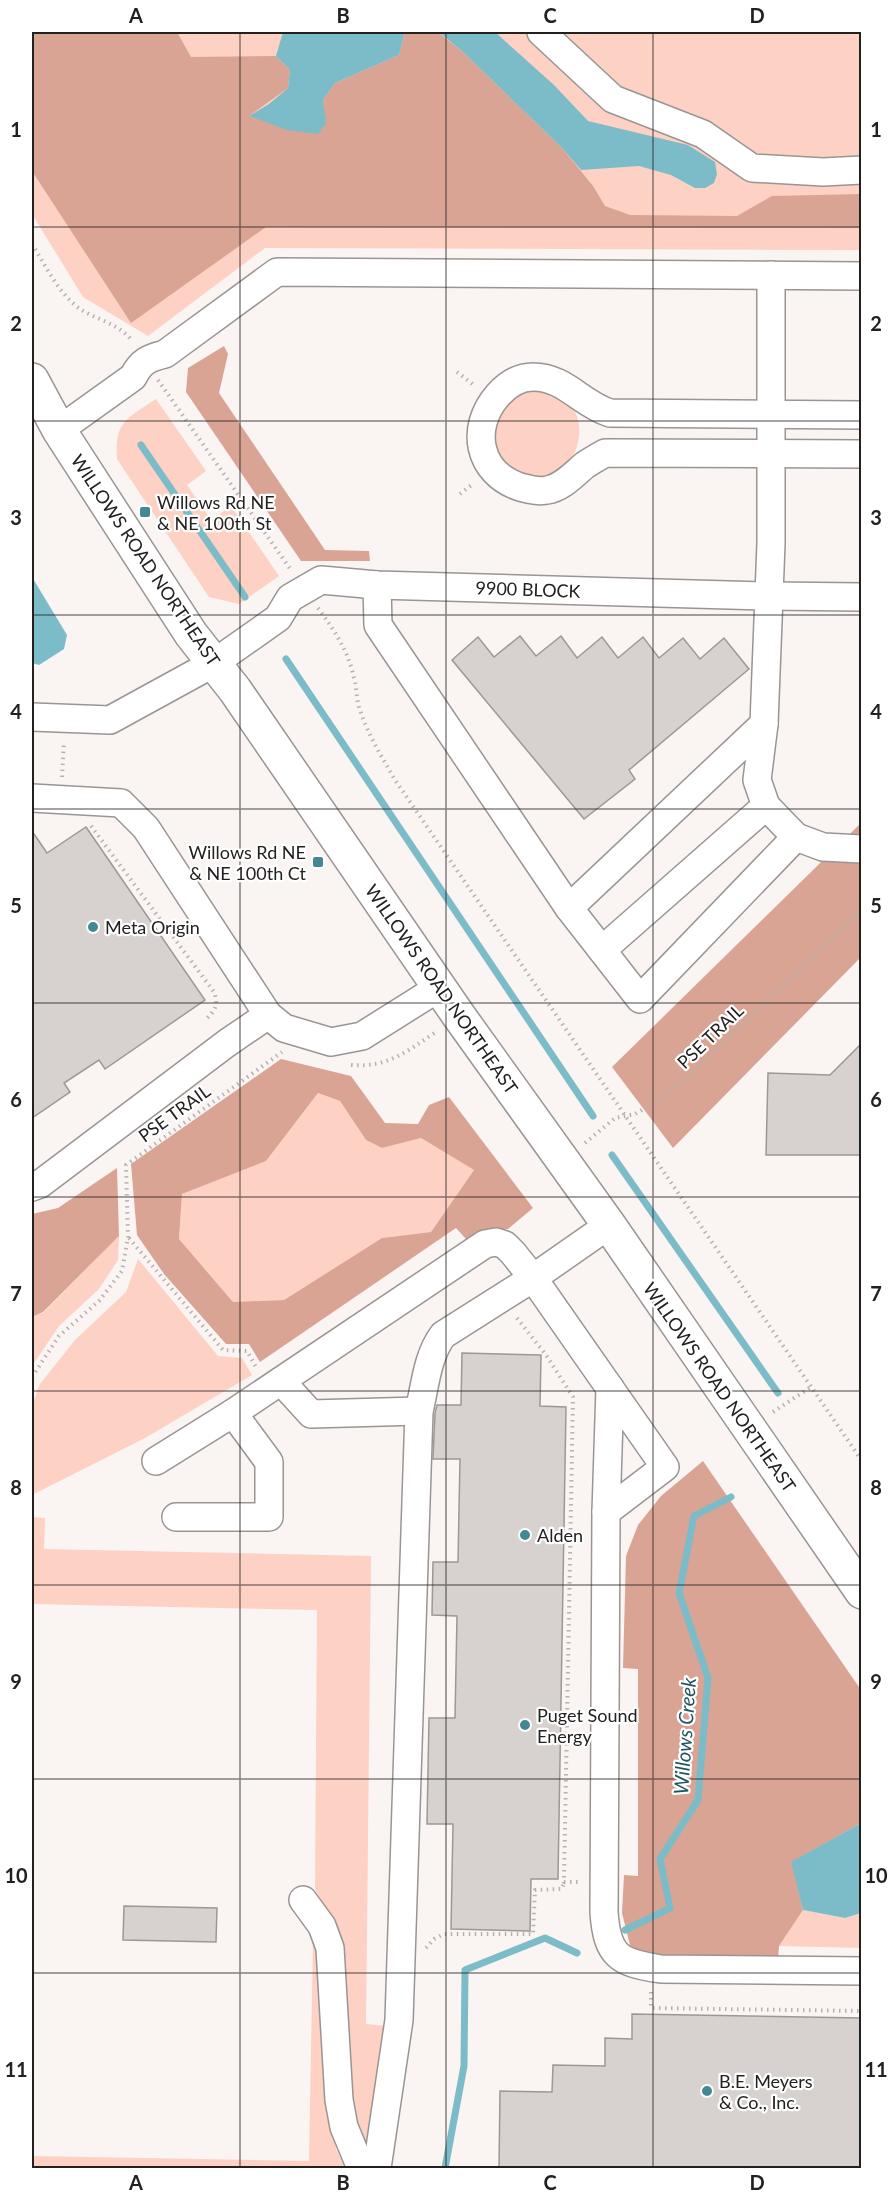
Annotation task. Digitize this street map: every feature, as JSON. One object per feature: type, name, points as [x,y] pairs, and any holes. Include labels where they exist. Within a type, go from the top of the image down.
[{"type":"main road","name":"WILLOWS ROAD NORTHEAST","points":[[32,380],[59,430],[191,634],[235,690],[459,1016],[609,1225],[861,1592]]},
{"type":"lane","points":[[541,32],[613,99],[703,134],[752,168],[823,172],[861,170]]},
{"type":"lane","points":[[59,430],[133,377],[140,364],[150,357],[165,354],[277,272],[861,276]]},
{"type":"lane","points":[[771,275],[771,543],[764,724],[757,780],[766,806],[796,837],[823,847],[861,849]]},
{"type":"lane","points":[[861,414],[610,413],[596,408],[554,379],[531,377],[508,384],[484,415],[480,434],[484,456],[492,468],[506,482],[530,490],[548,490],[567,481],[586,464],[605,453],[861,454]]},
{"type":"lane","name":"9900 BLOCK","points":[[377,585],[397,571],[438,572],[466,587],[861,597]]},
{"type":"lane","points":[[32,717],[110,720],[214,663],[278,618],[290,598],[321,580],[377,585],[378,625],[569,908],[640,999],[796,837]]},
{"type":"lane","points":[[569,908],[764,724]]},
{"type":"lane","points":[[32,798],[121,803],[146,828],[268,1015],[284,1028],[331,1042],[362,1036],[440,987]]},
{"type":"lane","points":[[602,950],[766,806]]},
{"type":"lane","points":[[32,1187],[40,1184],[227,1043],[268,1015]]},
{"type":"lane","points":[[377,2169],[399,2020],[419,1411],[432,1355],[443,1335],[533,1278],[609,1225]]},
{"type":"lane","points":[[156,1461],[233,1413],[485,1244],[496,1242],[505,1245],[533,1278],[665,1467],[606,1512]]},
{"type":"lane","points":[[281,1381],[311,1414],[419,1411]]},
{"type":"lane","points":[[610,1388],[606,1512],[604,1912],[610,1945],[620,1957],[636,1966],[661,1969],[861,1971]]},
{"type":"lane","points":[[176,1517],[269,1517],[269,1462],[233,1413]]},
{"type":"lane","points":[[303,1900],[322,1926],[330,1948],[339,2100],[344,2127],[361,2169]]},
{"type":"path","points":[[32,244],[63,293],[79,308],[116,326],[128,336],[135,346]]},
{"type":"path","points":[[161,384],[293,574]]},
{"type":"path","points":[[321,613],[338,634],[344,647],[354,677],[358,707],[372,740],[395,780],[861,1461]]},
{"type":"path","points":[[66,719],[61,800],[64,817],[94,827],[214,993],[217,1000],[215,1011],[206,1020]]},
{"type":"path","name":"PSE TRAIL","points":[[563,1160],[615,1118],[635,1114],[669,1094],[861,910]]},
{"type":"path","points":[[345,1065],[384,1064],[459,1016]]},
{"type":"path","name":"PSE TRAIL","points":[[32,1377],[59,1336],[99,1302],[122,1271],[128,1237],[126,1165],[283,1052]]},
{"type":"path","points":[[128,1237],[223,1350],[247,1351],[263,1378],[281,1381]]},
{"type":"path","points":[[773,1413],[811,1387]]},
{"type":"path","points":[[423,1955],[426,1947],[434,1939],[444,1934],[533,1934],[535,1890],[562,1888],[564,1882]]},
{"type":"shaded area","points":[[32,32],[861,32],[861,250],[265,248],[148,336],[83,297],[32,214]]},
{"type":"shaded area","points":[[32,32],[177,32],[191,57],[276,56],[290,70],[288,88],[249,116],[269,122],[325,123],[323,100],[335,83],[399,55],[405,32],[438,32],[464,53],[562,148],[593,186],[605,206],[630,215],[737,216],[772,196],[861,194],[861,228],[266,227],[131,323],[32,171]]},
{"type":"shaded area","points":[[224,346],[228,354],[219,393],[325,550],[369,551],[370,561],[301,561],[186,392],[188,368]]},
{"type":"shaded area","points":[[541,387],[569,403],[576,414],[579,439],[569,463],[560,472],[549,478],[536,479],[498,463],[488,423],[510,392]]},
{"type":"shaded area","points":[[156,399],[206,471],[187,485],[211,520],[231,506],[279,576],[239,604],[209,597],[117,459],[118,436],[121,428],[131,416]]},
{"type":"shaded area","points":[[861,823],[861,957],[673,1148],[612,1067]]},
{"type":"shaded area","points":[[281,1059],[351,1076],[385,1123],[418,1124],[429,1105],[449,1097],[533,1208],[508,1229],[495,1229],[466,1239],[456,1228],[260,1362],[249,1344],[226,1344],[164,1274],[137,1235],[131,1164]],"holes":[[[318,1093],[340,1101],[366,1140],[382,1148],[421,1138],[474,1170],[431,1232],[382,1238],[284,1300],[233,1302],[179,1239],[182,1194],[266,1161]]]},
{"type":"shaded area","points":[[318,1093],[340,1101],[366,1140],[382,1148],[421,1138],[474,1170],[431,1232],[382,1238],[284,1300],[233,1302],[179,1239],[182,1194],[266,1161]]},
{"type":"shaded area","points":[[117,1168],[119,1236],[43,1312],[32,1317],[32,1214],[58,1208]]},
{"type":"shaded area","points":[[119,1236],[118,1260],[99,1289],[59,1326],[32,1366],[32,1317],[44,1312]]},
{"type":"shaded area","points":[[138,1259],[218,1356],[242,1358],[252,1375],[145,1438],[32,1495],[32,1405],[40,1384],[75,1340],[126,1292]]},
{"type":"shaded area","points":[[703,1461],[861,1690],[861,1823],[792,1862],[803,1910],[779,1946],[778,1960],[647,1957],[630,1945],[622,1913],[624,1875],[638,1876],[638,1669],[623,1668],[626,1556],[638,1525],[661,1496]]},
{"type":"shaded area","points":[[32,1517],[45,1518],[44,1549],[371,1556],[366,2024],[387,2026],[370,2146],[359,2146],[348,2057],[342,1939],[315,1889],[317,1610],[32,1604]]},
{"type":"shaded area","points":[[803,1910],[845,1918],[861,1913],[861,1948],[779,1946]]},
{"type":"shaded area","points":[[313,1942],[322,1963],[330,2098],[336,2149],[345,2168],[32,2168],[32,2156],[309,2161]]},
{"type":"water","points":[[283,32],[405,32],[399,55],[335,83],[323,100],[326,123],[318,134],[287,130],[249,116],[269,104],[288,88],[290,70],[276,56]]},
{"type":"water","points":[[439,32],[495,32],[554,85],[588,121],[688,145],[715,162],[717,174],[714,183],[705,188],[695,188],[671,175],[639,166],[581,170],[562,148],[464,53]]},
{"type":"water","points":[[32,577],[67,635],[64,649],[39,665],[32,663]]},
{"type":"water","points":[[861,1823],[861,1913],[845,1918],[803,1910],[791,1862]]},
{"type":"building","points":[[520,636],[536,656],[561,636],[577,658],[602,637],[618,658],[643,637],[659,658],[683,638],[700,659],[724,638],[749,669],[629,770],[635,779],[584,819],[452,660],[478,637],[494,657]]},
{"type":"building","name":"Meta Origin","points":[[86,827],[205,1000],[105,1069],[99,1060],[64,1083],[70,1092],[32,1118],[32,831],[47,853]]},
{"type":"building","points":[[861,1044],[861,1155],[766,1155],[768,1073],[830,1075]]},
{"type":"building","points":[[462,1353],[541,1355],[540,1406],[566,1407],[558,1879],[531,1879],[530,1931],[451,1929],[453,1824],[427,1824],[429,1718],[455,1718],[457,1616],[432,1615],[433,1562],[458,1562],[460,1459],[433,1459],[435,1413],[437,1405],[461,1405]]},
{"type":"building","points":[[124,1906],[217,1908],[216,1942],[123,1940]]},
{"type":"building","name":"B.E. Meyers & Co., Inc.","points":[[632,2014],[861,2018],[861,2169],[499,2169],[500,2091],[552,2092],[553,2065],[605,2066],[605,2038],[632,2039]]},
{"type":"waterway","points":[[141,445],[245,597]]},
{"type":"waterway","points":[[286,659],[593,1116]]},
{"type":"waterway","points":[[612,1155],[778,1393]]},
{"type":"waterway","name":"Willows Creek","points":[[625,1930],[670,1908],[660,1859],[698,1800],[708,1678],[679,1593],[694,1516],[731,1497]]},
{"type":"waterway","name":"Willows Creek","points":[[445,2168],[464,2066],[465,1970],[545,1938],[577,1953]]},
{"type":"place","name":"Willows Rd NE & NE 100th St","points":[[145,512]]},
{"type":"place","name":"Willows Rd NE & NE 100th Ct","points":[[318,862]]},
{"type":"place","name":"Meta Origin","points":[[93,927]]},
{"type":"place","name":"Alden","points":[[525,1535]]},
{"type":"place","name":"Puget Sound Energy","points":[[525,1725]]},
{"type":"place","name":"B.E. Meyers & Co., Inc.","points":[[707,2091]]}]
